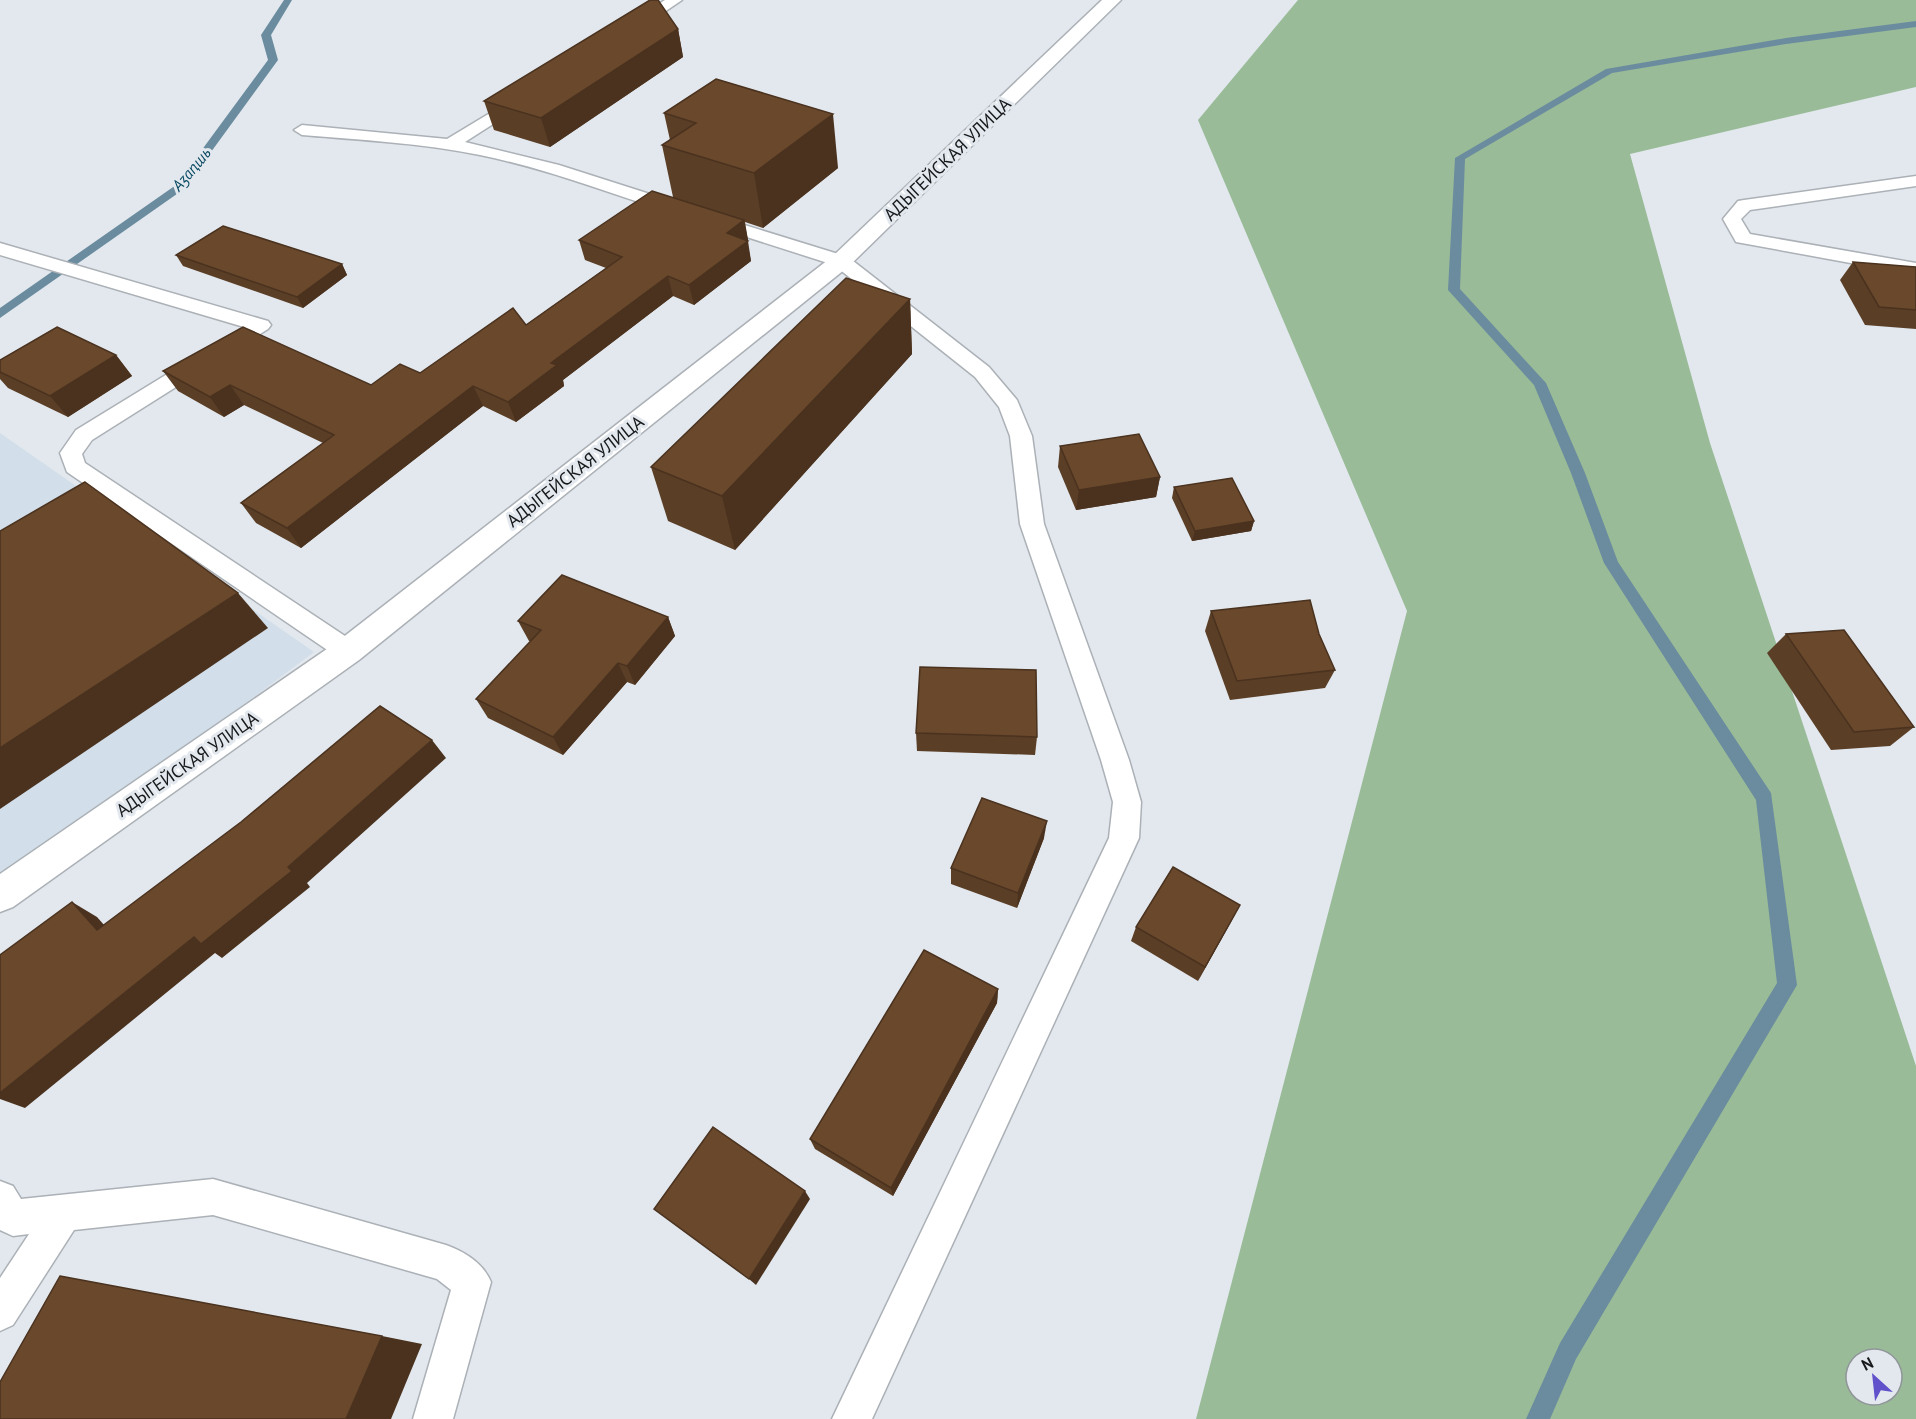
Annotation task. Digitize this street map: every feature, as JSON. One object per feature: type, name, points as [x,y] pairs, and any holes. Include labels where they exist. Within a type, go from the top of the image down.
[{"type":"street","name":"АДЫГЕЙСКАЯ УЛИЦА","points":[[0,896],[348,651],[840,261],[1112,0]]},
{"type":"lane","points":[[616,38],[675,0]]},
{"type":"lane","points":[[451,144],[529,94]]},
{"type":"lane","points":[[302,130],[451,144],[532,163],[840,261],[982,372],[1009,405],[1021,436],[1032,524],[1115,760],[1126,802],[1124,838],[852,1419]]},
{"type":"lane","points":[[1916,181],[1744,205],[1732,219],[1743,238],[1916,269]]},
{"type":"lane","points":[[0,249],[261,325],[84,435],[71,453],[75,467],[348,651]]},
{"type":"lane","points":[[0,1199],[14,1218],[213,1197],[446,1263],[472,1282],[433,1419]]},
{"type":"lane","points":[[0,1312],[64,1213]]},
{"type":"shaded area","points":[[0,433],[314,652],[0,888]]},
{"type":"green space","points":[[1298,0],[1916,0],[1916,87],[1630,154],[1710,443],[1916,1066],[1916,1419],[1196,1419],[1407,611],[1198,120]]},
{"type":"building","points":[[650,0],[658,0],[678,29],[541,118],[484,101]]},
{"type":"building","points":[[716,79],[833,114],[754,173],[662,145],[696,123],[664,113]]},
{"type":"building","points":[[652,191],[744,220],[727,233],[748,241],[689,285],[668,276],[551,363],[557,365],[508,402],[473,386],[287,528],[241,503],[334,435],[230,385],[210,397],[163,371],[243,327],[371,385],[400,364],[420,373],[513,308],[526,325],[622,257],[579,240]]},
{"type":"building","points":[[223,226],[342,264],[297,297],[176,255]]},
{"type":"building","points":[[1853,262],[1916,267],[1916,310],[1879,307]]},
{"type":"building","points":[[846,278],[910,299],[722,496],[651,467]]},
{"type":"building","points":[[57,327],[116,355],[50,396],[0,372],[0,360]]},
{"type":"building","points":[[1139,434],[1160,477],[1079,490],[1060,446]]},
{"type":"building","points":[[1232,478],[1254,521],[1195,531],[1174,487]]},
{"type":"building","points":[[85,482],[238,593],[0,748],[0,531]]},
{"type":"building","points":[[562,575],[668,617],[627,666],[618,663],[553,737],[476,699],[541,630],[518,621]]},
{"type":"building","points":[[1310,600],[1319,634],[1335,670],[1237,681],[1211,611]]},
{"type":"building","points":[[1844,630],[1914,727],[1854,732],[1786,634]]},
{"type":"building","points":[[920,667],[1036,670],[1037,737],[916,733]]},
{"type":"building","points":[[380,706],[432,740],[288,867],[292,871],[201,944],[194,937],[0,1093],[0,955],[72,902],[97,930],[241,822]]},
{"type":"building","points":[[982,798],[1047,821],[1018,893],[951,868]]},
{"type":"building","points":[[1173,867],[1240,905],[1205,967],[1136,927]]},
{"type":"building","points":[[924,950],[998,989],[891,1188],[810,1139]]},
{"type":"building","points":[[713,1127],[805,1191],[749,1279],[654,1209]]},
{"type":"building","points":[[60,1276],[382,1336],[346,1419],[0,1419],[0,1382]]},
{"type":"waterway","name":"Аӡаԥшь","points":[[0,314],[180,187],[273,60],[266,35],[288,0]]},
{"type":"waterway","points":[[1538,1419],[1568,1351],[1787,985],[1765,798],[1611,563],[1578,473],[1540,383],[1454,290],[1460,158],[1609,71],[1786,41],[1916,24]]}]
